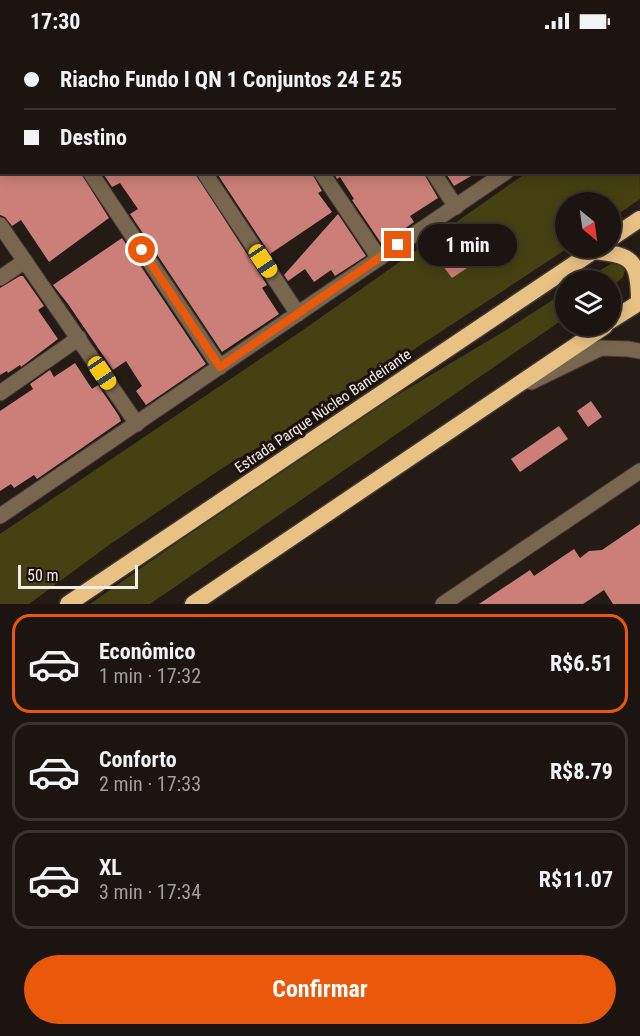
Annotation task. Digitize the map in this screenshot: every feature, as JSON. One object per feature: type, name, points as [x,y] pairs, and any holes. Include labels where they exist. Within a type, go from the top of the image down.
[{"type":"highway","points":[[621,232],[640,219]]},
{"type":"highway","points":[[621,255],[629,258],[635,270],[640,302],[621,314]]},
{"type":"highway","name":"Estrada Parque Núcleo Bandeirante","points":[[68,604],[583,258]]},
{"type":"highway","points":[[192,604],[589,336]]},
{"type":"street","points":[[91,174],[220,367]]},
{"type":"street","points":[[205,174],[298,314]]},
{"type":"street","points":[[322,174],[379,258]]},
{"type":"street","points":[[434,174],[456,207]]},
{"type":"street","points":[[0,516],[503,174]]},
{"type":"street","points":[[0,225],[138,424]]},
{"type":"street","points":[[0,278],[25,261]]},
{"type":"street","points":[[0,393],[79,338]]},
{"type":"street","points":[[493,401],[601,348],[640,351]]},
{"type":"street","points":[[443,604],[640,471]]},
{"type":"shaded area","points":[[525,174],[640,174],[640,199],[621,212],[621,192],[555,192],[555,257],[314,415],[224,467],[109,545],[29,604],[0,604],[0,534],[303,330]]},
{"type":"shaded area","points":[[611,264],[620,265],[625,270],[621,279],[621,270],[600,270]]},
{"type":"shaded area","points":[[555,298],[555,325],[150,604],[90,604],[392,398]]},
{"type":"building","points":[[0,174],[81,174],[109,218],[49,262],[21,220],[12,226],[5,217],[0,215]]},
{"type":"building","points":[[103,174],[195,174],[267,285],[262,288],[279,314],[222,352],[130,214],[138,209],[120,183],[112,187]]},
{"type":"building","points":[[217,174],[312,174],[322,191],[318,193],[332,212],[270,254]]},
{"type":"building","points":[[334,174],[424,174],[438,198],[410,216],[414,222],[383,244],[352,200],[354,199],[340,177],[337,179]]},
{"type":"building","points":[[446,174],[475,174],[454,186]]},
{"type":"building","points":[[338,214],[366,256],[335,276],[331,270],[314,282],[305,269],[288,281],[284,275]]},
{"type":"building","points":[[500,226],[509,240],[452,278],[443,266]]},
{"type":"building","points":[[122,238],[206,364],[146,405],[136,391],[142,386],[126,361],[113,370],[53,285]]},
{"type":"building","points":[[23,276],[44,306],[38,310],[58,339],[21,367],[20,365],[0,375],[0,288]]},
{"type":"building","points":[[75,363],[92,389],[98,385],[121,421],[37,479],[34,475],[14,488],[11,484],[0,491],[0,411],[33,389],[30,384],[50,370],[54,377]]},
{"type":"building","points":[[591,401],[602,417],[588,427],[577,411]]},
{"type":"building","points":[[559,426],[568,439],[520,472],[511,459]]},
{"type":"building","points":[[640,524],[640,604],[613,604],[604,590],[583,604],[479,604],[530,570],[534,576],[574,549],[580,558],[589,551],[602,550]]},
{"type":"route","points":[[142,250],[220,367],[398,245]]}]
